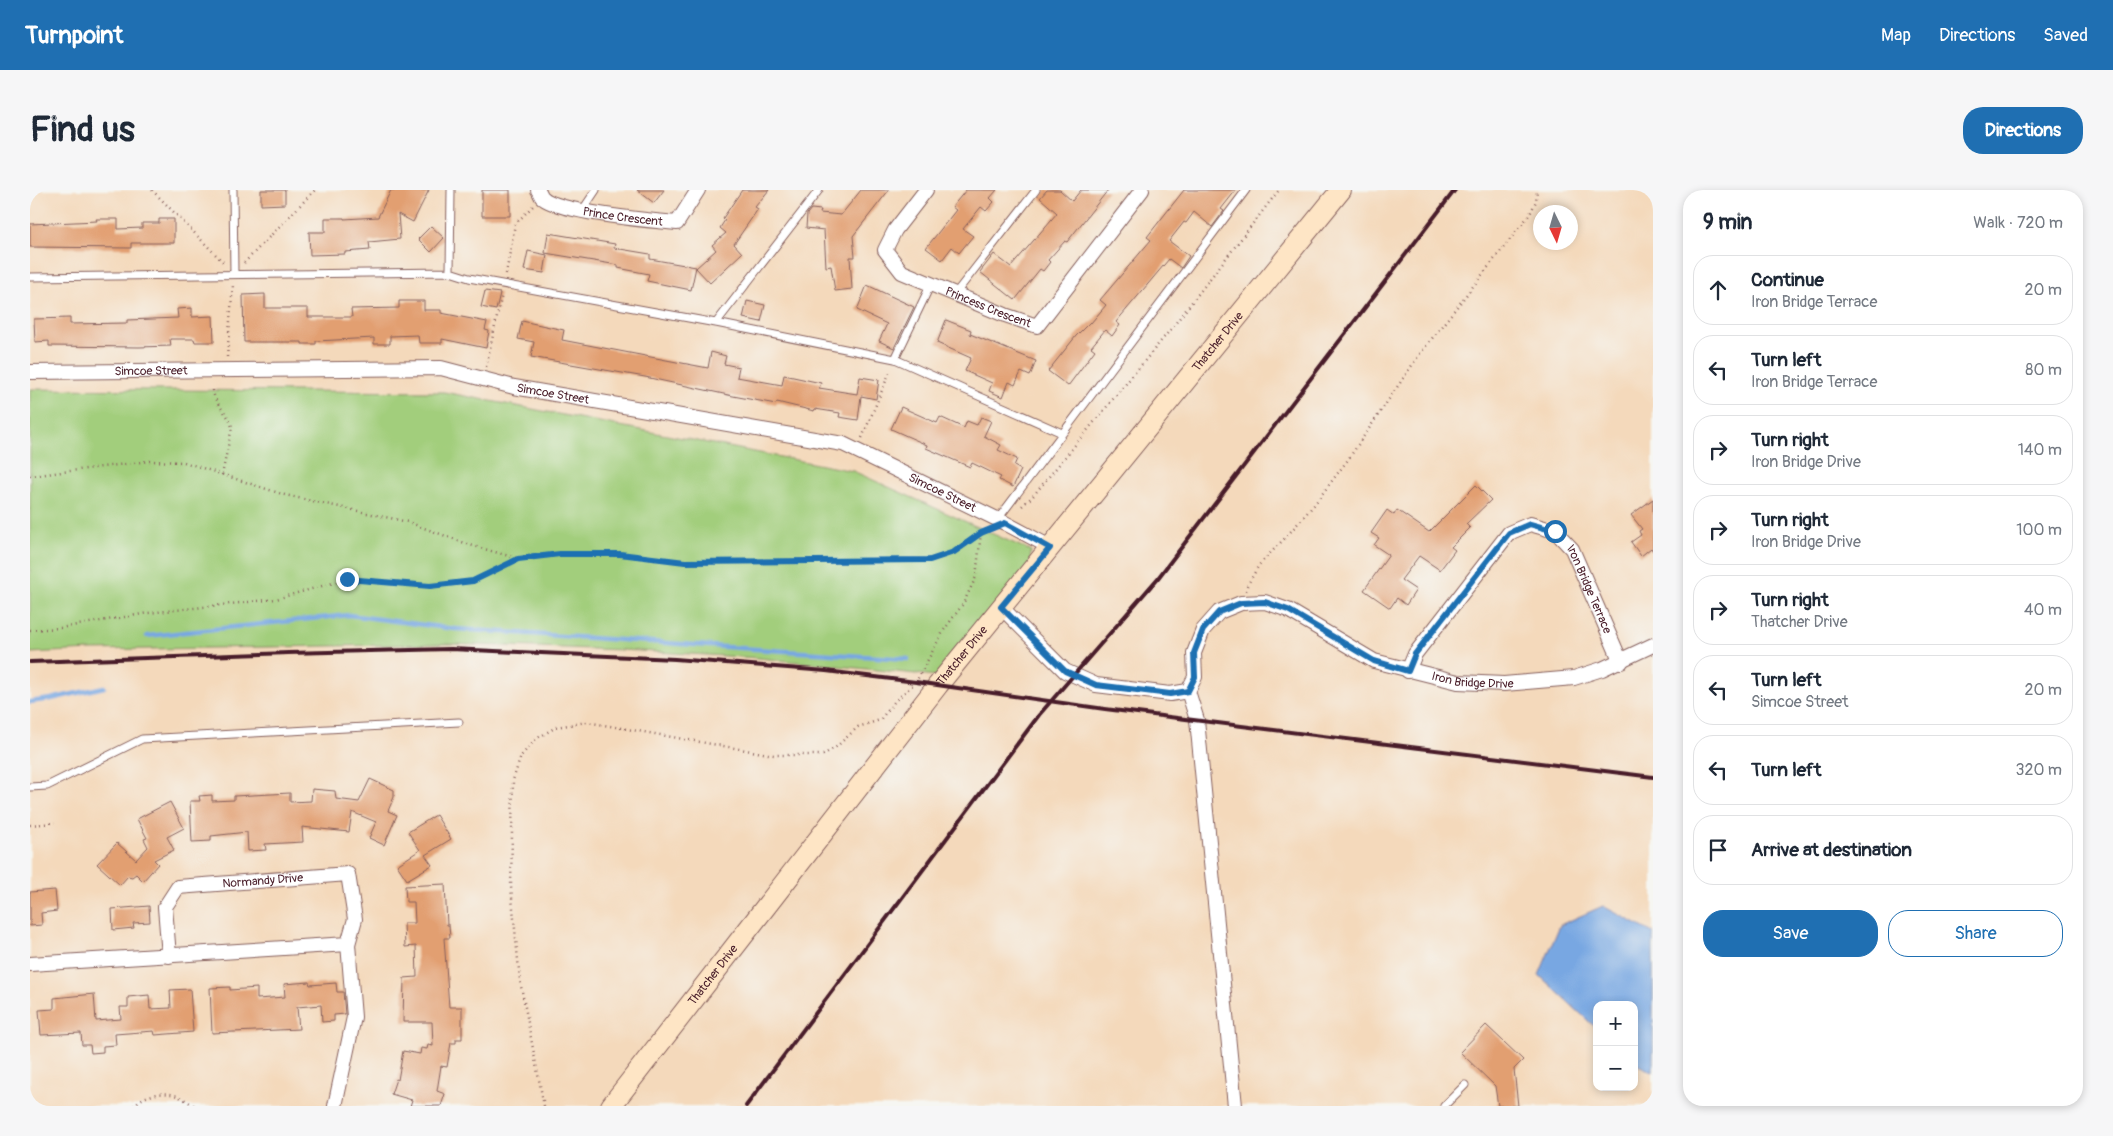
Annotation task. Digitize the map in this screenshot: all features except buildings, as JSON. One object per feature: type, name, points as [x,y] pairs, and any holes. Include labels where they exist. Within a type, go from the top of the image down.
[{"type":"main road","name":"Thatcher Drive","points":[[612,1106],[938,685],[1341,190]]},
{"type":"street","name":"Prince Crescent","points":[[538,190],[542,197],[551,202],[582,211],[676,223],[698,190]]},
{"type":"street","name":"Princess Crescent","points":[[926,190],[895,230],[885,250],[902,272],[1005,315],[1037,326],[1142,190]]},
{"type":"street","name":"Simcoe Street","points":[[30,372],[441,368],[514,386],[843,444],[1001,521],[1050,548]]},
{"type":"street","name":"Iron Bridge Terrace","points":[[1408,671],[1415,654],[1509,533],[1530,524],[1555,531],[1572,550],[1621,662]]},
{"type":"street","name":"Iron Bridge Drive","points":[[1188,691],[1195,677],[1194,653],[1203,630],[1219,612],[1245,603],[1265,602],[1288,610],[1374,661],[1458,682],[1504,684],[1574,678],[1621,662],[1653,645]]},
{"type":"street","points":[[1001,607],[1065,671],[1096,685],[1170,694],[1188,691],[1197,720],[1236,1106]]},
{"type":"street","name":"Normandy Drive","points":[[169,956],[165,907],[178,887],[348,874],[355,919],[348,944],[354,1017],[335,1106]]},
{"type":"street","points":[[30,964],[348,944]]},
{"type":"lane","points":[[233,190],[234,273]]},
{"type":"lane","points":[[450,272],[451,190]]},
{"type":"lane","points":[[582,211],[596,190]]},
{"type":"lane","points":[[716,323],[819,190]]},
{"type":"lane","points":[[955,294],[1036,190]]},
{"type":"lane","points":[[1001,521],[1062,433],[1246,190]]},
{"type":"lane","points":[[30,277],[234,273],[450,272],[469,278],[716,323],[895,359],[1062,433]]},
{"type":"lane","points":[[895,359],[931,284]]},
{"type":"lane","points":[[30,787],[47,786],[142,740],[459,722]]},
{"type":"lane","points":[[1447,1105],[1465,1085]]},
{"type":"path","points":[[152,190],[234,273]]},
{"type":"path","points":[[226,371],[234,273],[315,190]]},
{"type":"path","points":[[30,630],[60,628],[148,613],[276,599],[347,579],[430,586],[473,581],[518,559],[560,554],[620,554],[685,562],[930,560],[954,552],[1001,521],[1033,496],[1141,366],[1280,190]]},
{"type":"path","points":[[1245,603],[1246,586],[1259,565],[1286,538],[1347,461],[1419,355],[1530,214],[1536,201],[1537,190]]},
{"type":"path","points":[[857,451],[895,359]]},
{"type":"path","points":[[213,390],[214,399],[230,420],[232,427],[222,475]]},
{"type":"path","points":[[30,476],[150,461],[184,462],[285,495],[408,522],[470,545],[518,559]]},
{"type":"path","points":[[544,1106],[520,981],[511,887],[513,780],[521,756],[536,738],[556,727],[587,722],[774,755],[823,755],[836,747],[858,727],[880,720],[895,701],[916,682],[944,630],[963,604],[976,577],[981,533]]},
{"type":"path","points":[[30,825],[55,823]]},
{"type":"path","points":[[134,1106],[145,1098],[158,1094],[171,1094],[195,1106]]},
{"type":"green space","points":[[30,389],[444,392],[853,471],[1031,551],[1030,563],[936,676],[758,658],[622,650],[449,644],[91,650],[30,653]]},
{"type":"water","points":[[1603,906],[1653,933],[1653,1072],[1638,1065],[1638,1001],[1593,1001],[1593,1025],[1539,975],[1560,925]]},
{"type":"waterway","points":[[147,636],[349,615],[455,629],[908,659]]},
{"type":"waterway","points":[[30,702],[104,687]]},
{"type":"railway","points":[[746,1106],[1039,715],[1158,578],[1455,190]]},
{"type":"railway","points":[[30,662],[451,649],[675,659],[826,671],[1105,709],[1653,777]]},
{"type":"route","points":[[347,579],[430,586],[473,581],[518,559],[560,554],[620,554],[685,562],[749,563],[930,560],[954,552],[981,533],[1005,523],[1050,548],[1001,607],[1065,671],[1096,685],[1170,694],[1188,691],[1195,677],[1194,653],[1203,630],[1219,612],[1241,603],[1265,602],[1288,610],[1374,661],[1408,671],[1415,654],[1509,533],[1530,524],[1555,531]]}]
